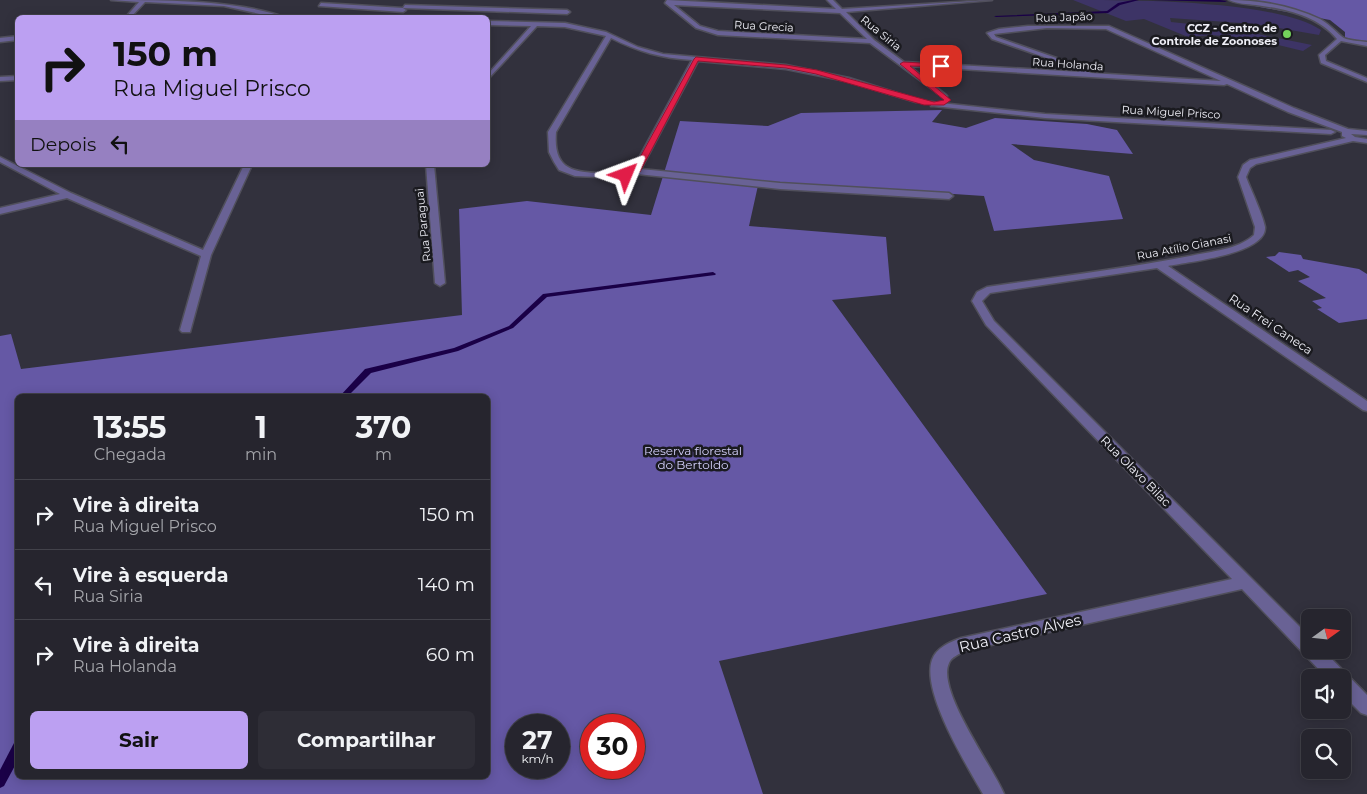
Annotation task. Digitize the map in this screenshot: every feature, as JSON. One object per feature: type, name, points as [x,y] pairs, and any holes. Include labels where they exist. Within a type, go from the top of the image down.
[{"type":"street","points":[[114,0],[242,6],[277,15]]},
{"type":"street","points":[[396,15],[416,0]]},
{"type":"street","name":"Rua Siria","points":[[830,0],[872,41],[946,97]]},
{"type":"street","points":[[916,6],[920,4],[920,0]]},
{"type":"street","points":[[962,0],[973,1]]},
{"type":"street","points":[[667,2],[840,11],[916,6],[940,2],[989,0]]},
{"type":"street","points":[[1232,0],[1267,6],[1305,16],[1330,26],[1340,39],[1367,44]]},
{"type":"street","points":[[130,15],[143,1]]},
{"type":"street","name":"Rua Grecia","points":[[667,2],[698,27],[718,33],[872,41]]},
{"type":"street","points":[[320,5],[567,12]]},
{"type":"street","name":"Rua Miguel Prisco","points":[[490,23],[565,25],[609,36],[656,54],[786,67],[817,72],[875,87],[919,95],[946,97],[996,112]]},
{"type":"street","points":[[490,75],[537,23]]},
{"type":"street","name":"Rua Japão","points":[[1090,75],[1063,62],[994,38],[990,33],[1032,28],[1107,27],[1351,136]]},
{"type":"street","points":[[609,36],[552,132],[552,148],[560,168],[569,174],[585,176],[621,175],[636,172],[780,186],[949,196]]},
{"type":"street","points":[[0,40],[15,38]]},
{"type":"street","points":[[1340,39],[1322,55],[1323,62],[1367,80]]},
{"type":"street","points":[[618,46],[626,44]]},
{"type":"street","points":[[600,49],[609,47]]},
{"type":"street","points":[[636,172],[696,59]]},
{"type":"street","name":"Rua Holanda","points":[[903,64],[1231,83]]},
{"type":"street","points":[[0,79],[15,78]]},
{"type":"street","points":[[919,95],[922,78]]},
{"type":"street","name":"Rua Miguel Prisco","points":[[919,95],[934,104],[996,112],[1141,122],[1314,130],[1351,136]]},
{"type":"street","points":[[934,104],[947,102],[946,97]]},
{"type":"street","points":[[1351,136],[1367,135]]},
{"type":"street","points":[[1351,136],[1367,135]]},
{"type":"street","points":[[1351,136],[1367,146]]},
{"type":"street","name":"Rua Atílio Gianasi","points":[[986,290],[1159,264],[1237,249],[1251,243],[1259,236],[1260,227],[1242,177],[1246,167],[1253,162],[1351,136]]},
{"type":"street","points":[[0,159],[15,167]]},
{"type":"street","points":[[15,167],[68,195],[206,255]]},
{"type":"street","points":[[186,330],[206,255],[247,167]]},
{"type":"street","name":"Rua Paraguai","points":[[430,167],[440,283]]},
{"type":"street","points":[[0,211],[68,195]]},
{"type":"street","name":"Rua Frei Caneca","points":[[1159,264],[1367,407]]},
{"type":"street","name":"Rua Olavo Bilac","points":[[986,290],[980,294],[977,301],[990,322],[1301,639]]},
{"type":"street","name":"Rua Castro Alves","points":[[994,794],[945,700],[939,677],[940,662],[949,651],[961,645],[1246,582]]},
{"type":"street","name":"Rua Olavo Bilac","points":[[1320,659],[1330,669]]},
{"type":"street","points":[[1351,691],[1367,707]]},
{"type":"shaded area","points":[[1073,0],[1131,0],[1239,7],[1300,20],[1321,30],[1319,35],[1255,24],[1170,18],[1171,22],[1228,28],[1312,45],[1303,51],[1254,39],[1212,35],[1188,37],[1144,19],[1126,21]]},
{"type":"green space","points":[[1235,0],[1367,0],[1367,42],[1345,38],[1345,32],[1330,20],[1233,2]]},
{"type":"green space","name":"Reserva florestal do Bertoldo","points":[[942,110],[932,122],[966,128],[995,118],[1087,124],[1117,130],[1133,154],[1011,144],[1034,160],[1109,176],[1123,219],[994,231],[984,196],[759,181],[749,226],[886,237],[891,294],[832,300],[1047,594],[719,661],[763,794],[0,794],[0,336],[11,334],[21,369],[462,315],[459,209],[527,201],[651,215],[680,121],[768,126],[801,113]]},
{"type":"green space","points":[[1279,252],[1301,255],[1303,259],[1359,269],[1367,274],[1367,319],[1339,323],[1317,309],[1322,308],[1312,301],[1326,298],[1298,281],[1310,277],[1298,270],[1289,272],[1266,257],[1275,256]]},
{"type":"waterway","points":[[996,16],[1108,12],[1119,4],[1137,0]]},
{"type":"waterway","points":[[1152,0],[1225,1]]},
{"type":"waterway","points":[[346,394],[368,371],[456,350],[511,327],[545,295],[713,274]]},
{"type":"waterway","points":[[0,782],[15,753]]},
{"type":"place","name":"CCZ - Centro de Controle de Zoonoses","points":[[1287,34]]},
{"type":"route","points":[[626,175],[636,172],[696,59],[786,67],[817,72],[875,87],[924,103],[934,104],[944,103],[948,100],[903,64],[941,66]]}]
